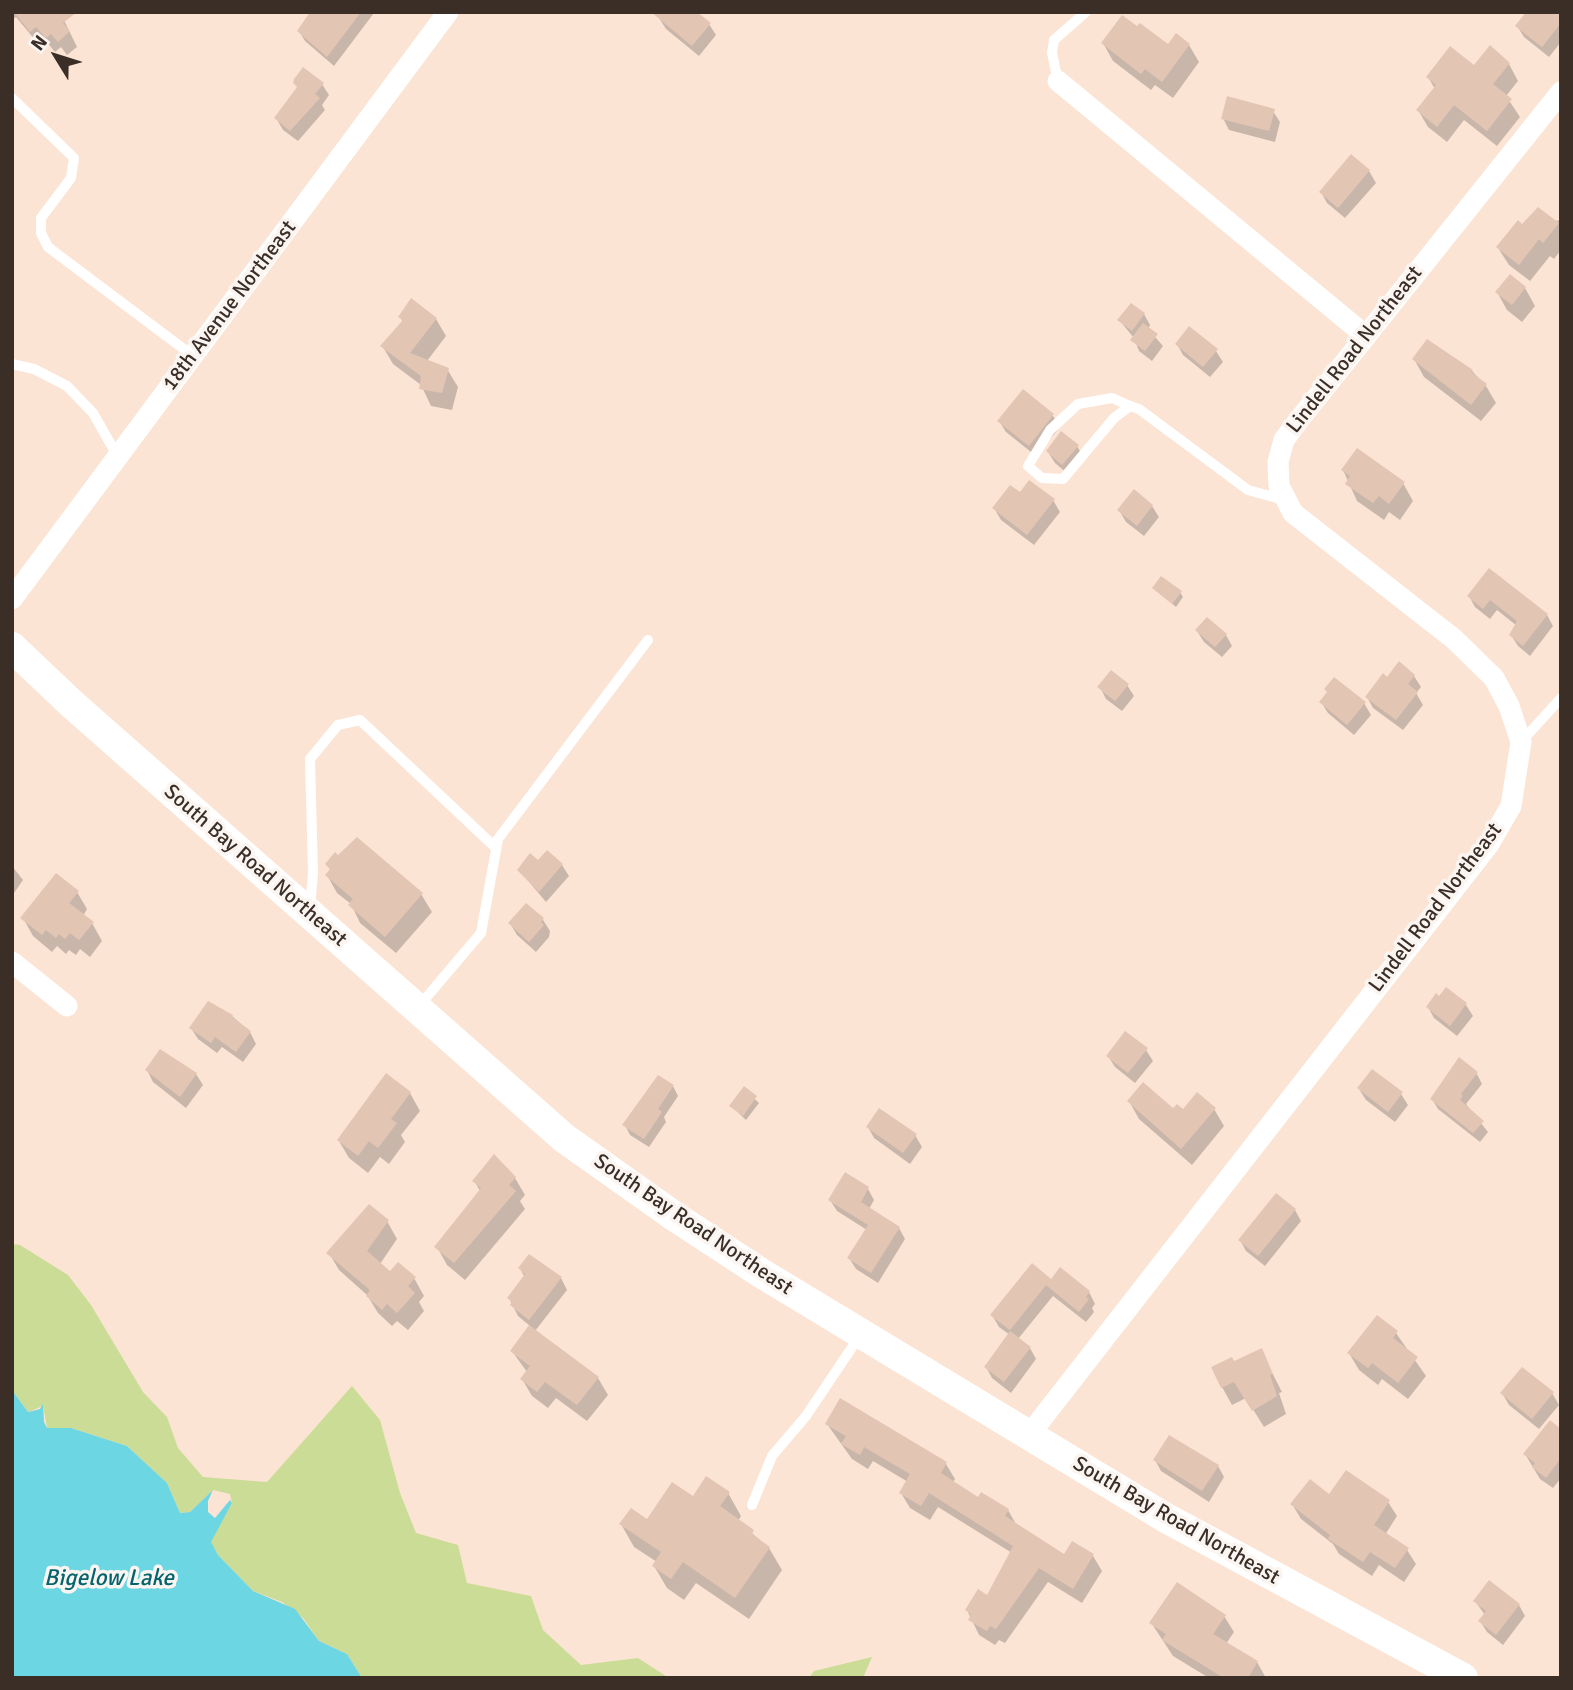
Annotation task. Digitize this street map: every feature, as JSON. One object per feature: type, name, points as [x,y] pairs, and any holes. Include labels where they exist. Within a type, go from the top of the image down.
[{"type":"street","name":"18th Avenue Northeast","points":[[12,599],[448,12]]},
{"type":"street","points":[[1058,81],[1366,336]]},
{"type":"street","name":"Lindell Road Northeast","points":[[1029,1435],[1489,844],[1511,806],[1521,742],[1510,706],[1482,664],[1454,639],[1305,525],[1284,500],[1278,473],[1284,440],[1561,92]]},
{"type":"street","name":"South Bay Road Northeast","points":[[12,647],[72,705],[564,1138],[761,1273],[1029,1435],[1227,1552],[1463,1678]]},
{"type":"street","points":[[12,962],[68,1006]]},
{"type":"lane","points":[[1058,81],[1052,53],[1054,40],[1086,12]]},
{"type":"lane","points":[[12,98],[74,158],[71,178],[41,218],[41,233],[48,247],[193,356]]},
{"type":"lane","points":[[12,365],[34,369],[67,386],[93,413],[118,457]]},
{"type":"lane","points":[[1130,405],[1114,418],[1063,479],[1042,478],[1028,466],[1050,430],[1078,404],[1112,398],[1130,405],[1248,490],[1284,500]]},
{"type":"lane","points":[[417,1008],[481,933],[498,839],[648,640]]},
{"type":"lane","points":[[1521,742],[1561,698]]},
{"type":"lane","points":[[310,914],[313,873],[310,760],[338,725],[360,720],[496,848]]},
{"type":"lane","points":[[752,1505],[772,1456],[806,1416],[861,1334]]},
{"type":"green space","points":[[12,1244],[20,1245],[68,1275],[91,1305],[143,1392],[167,1417],[178,1448],[203,1477],[267,1482],[352,1386],[380,1420],[400,1493],[416,1533],[458,1545],[467,1583],[531,1596],[543,1630],[581,1665],[638,1658],[669,1678],[362,1678],[347,1654],[319,1641],[303,1618],[282,1602],[253,1591],[218,1555],[210,1542],[232,1503],[230,1494],[213,1490],[190,1512],[180,1513],[167,1483],[127,1446],[71,1428],[47,1428],[43,1406],[28,1412],[12,1390]]},
{"type":"green space","points":[[872,1657],[863,1678],[809,1678],[814,1671]]},
{"type":"water","name":"Bigelow Lake","points":[[12,1390],[28,1412],[40,1409],[43,1404],[47,1428],[71,1428],[127,1446],[167,1483],[180,1513],[190,1512],[213,1490],[208,1501],[208,1512],[215,1518],[230,1500],[232,1503],[211,1542],[218,1555],[253,1591],[295,1609],[319,1641],[347,1654],[362,1678],[12,1678]]},
{"type":"building","points":[[14,12],[77,12],[63,23],[70,31],[58,42],[51,34],[46,38],[36,27],[30,32]]},
{"type":"building","points":[[310,12],[361,12],[327,57],[297,31]]},
{"type":"building","points":[[651,12],[697,12],[711,23],[692,46]]},
{"type":"building","points":[[1526,12],[1561,12],[1561,23],[1542,47],[1515,26]]},
{"type":"building","points":[[1122,15],[1137,26],[1140,23],[1168,44],[1176,33],[1190,44],[1162,82],[1145,69],[1141,74],[1101,43]]},
{"type":"building","points":[[1490,45],[1510,63],[1493,84],[1512,99],[1487,131],[1454,105],[1437,127],[1416,110],[1436,85],[1426,77],[1450,46],[1474,65]]},
{"type":"building","points":[[303,67],[324,83],[315,94],[320,98],[290,131],[274,118],[297,87],[293,83],[294,79]]},
{"type":"building","points":[[1227,96],[1275,109],[1269,131],[1221,119]]},
{"type":"building","points":[[1351,154],[1370,170],[1338,208],[1319,192]]},
{"type":"building","points":[[1538,207],[1559,223],[1543,243],[1539,239],[1519,265],[1496,247],[1518,220],[1522,224]]},
{"type":"building","points":[[1510,274],[1526,287],[1512,305],[1495,292]]},
{"type":"building","points":[[411,298],[437,318],[410,353],[449,368],[442,393],[419,389],[421,376],[380,346],[403,320],[398,317]]},
{"type":"building","points":[[1131,303],[1145,313],[1132,331],[1117,320]]},
{"type":"building","points":[[1143,323],[1158,334],[1145,351],[1130,340]]},
{"type":"building","points":[[1189,326],[1218,349],[1203,367],[1175,344]]},
{"type":"building","points":[[1427,339],[1473,370],[1471,372],[1487,384],[1471,405],[1412,359]]},
{"type":"building","points":[[1023,389],[1054,414],[1029,446],[997,421]]},
{"type":"building","points":[[1061,431],[1079,445],[1062,465],[1046,451]]},
{"type":"building","points":[[1357,448],[1405,482],[1389,504],[1379,496],[1373,503],[1345,484],[1350,476],[1341,470]]},
{"type":"building","points":[[1029,480],[1055,499],[1027,535],[992,508],[1010,485],[1020,492]]},
{"type":"building","points":[[1134,489],[1153,505],[1137,526],[1117,510]]},
{"type":"building","points":[[1489,568],[1548,614],[1523,646],[1509,635],[1517,621],[1490,600],[1483,609],[1467,596]]},
{"type":"building","points":[[1161,576],[1182,591],[1172,604],[1152,588]]},
{"type":"building","points":[[1207,617],[1227,634],[1215,647],[1195,630]]},
{"type":"building","points":[[1399,661],[1415,675],[1408,684],[1418,692],[1396,720],[1365,697],[1383,673],[1387,677]]},
{"type":"building","points":[[1111,670],[1129,684],[1115,701],[1097,687]]},
{"type":"building","points":[[1334,677],[1366,702],[1347,725],[1319,702],[1327,692],[1324,689]]},
{"type":"building","points":[[357,837],[423,893],[385,937],[348,905],[353,899],[325,875],[330,869],[325,864],[335,852],[338,855]]},
{"type":"building","points":[[547,850],[563,864],[539,892],[517,870],[530,853],[538,860]]},
{"type":"building","points":[[56,873],[79,891],[69,903],[94,922],[79,940],[70,933],[65,939],[59,934],[56,938],[46,930],[42,935],[20,918]]},
{"type":"building","points":[[526,903],[544,918],[541,922],[544,925],[529,942],[508,923]]},
{"type":"building","points":[[1446,987],[1467,1003],[1450,1026],[1426,1007],[1436,993],[1439,996]]},
{"type":"building","points":[[208,1001],[233,1015],[232,1017],[251,1031],[236,1052],[215,1037],[211,1043],[189,1028]]},
{"type":"building","points":[[1125,1031],[1148,1048],[1128,1073],[1106,1056]]},
{"type":"building","points":[[160,1049],[197,1073],[180,1097],[145,1070]]},
{"type":"building","points":[[1459,1057],[1478,1072],[1461,1094],[1463,1096],[1460,1100],[1484,1121],[1473,1133],[1430,1099]]},
{"type":"building","points":[[1372,1069],[1403,1092],[1388,1112],[1357,1088]]},
{"type":"building","points":[[386,1073],[411,1092],[391,1119],[397,1123],[378,1148],[369,1141],[358,1156],[337,1140]]},
{"type":"building","points":[[658,1075],[674,1085],[658,1109],[662,1112],[644,1139],[622,1125]]},
{"type":"building","points":[[1143,1082],[1173,1108],[1177,1104],[1183,1109],[1197,1092],[1216,1108],[1181,1149],[1127,1101]]},
{"type":"building","points":[[744,1086],[757,1096],[743,1116],[729,1106]]},
{"type":"building","points":[[879,1108],[917,1134],[903,1153],[866,1127]]},
{"type":"building","points":[[494,1154],[516,1177],[509,1185],[516,1191],[454,1263],[434,1247],[481,1188],[472,1181]]},
{"type":"building","points":[[845,1172],[869,1187],[861,1202],[900,1227],[871,1273],[847,1258],[868,1225],[828,1200]]},
{"type":"building","points":[[1276,1193],[1296,1209],[1258,1256],[1238,1240]]},
{"type":"building","points":[[369,1204],[389,1220],[367,1251],[390,1271],[398,1262],[416,1277],[408,1286],[415,1293],[397,1313],[387,1304],[382,1310],[366,1296],[370,1290],[326,1253]]},
{"type":"building","points":[[529,1254],[562,1277],[529,1320],[510,1305],[512,1302],[507,1298],[525,1274],[518,1268]]},
{"type":"building","points":[[1032,1263],[1051,1279],[1060,1267],[1090,1291],[1086,1297],[1089,1299],[1079,1312],[1046,1285],[1010,1330],[990,1315]]},
{"type":"building","points":[[1377,1315],[1398,1331],[1393,1338],[1418,1357],[1398,1383],[1372,1363],[1368,1368],[1347,1353]]},
{"type":"building","points":[[529,1325],[599,1377],[577,1405],[545,1382],[537,1392],[520,1379],[530,1366],[510,1351]]},
{"type":"building","points":[[1010,1331],[1031,1347],[1004,1382],[984,1367]]},
{"type":"building","points":[[1262,1348],[1273,1374],[1270,1375],[1277,1396],[1252,1411],[1234,1382],[1221,1388],[1211,1367],[1232,1357],[1234,1361]]},
{"type":"building","points":[[1522,1367],[1554,1392],[1532,1419],[1500,1393]]},
{"type":"building","points":[[840,1398],[947,1462],[941,1473],[978,1497],[981,1492],[1009,1509],[1005,1516],[1064,1554],[1072,1541],[1094,1554],[1073,1589],[1039,1568],[996,1629],[990,1626],[987,1631],[968,1620],[971,1614],[965,1610],[978,1589],[987,1595],[1013,1546],[929,1493],[921,1506],[899,1493],[910,1474],[864,1447],[860,1455],[841,1444],[846,1436],[825,1424]]},
{"type":"building","points":[[1550,1420],[1561,1429],[1561,1458],[1546,1478],[1532,1467],[1535,1463],[1523,1454]]},
{"type":"building","points":[[1169,1435],[1219,1465],[1202,1491],[1153,1460]]},
{"type":"building","points":[[1346,1470],[1390,1500],[1374,1525],[1409,1548],[1395,1568],[1370,1552],[1363,1562],[1328,1539],[1330,1535],[1290,1504],[1310,1479],[1329,1494]]},
{"type":"building","points":[[706,1476],[730,1492],[720,1506],[754,1530],[752,1534],[770,1547],[735,1598],[683,1562],[671,1579],[652,1566],[661,1552],[619,1524],[631,1508],[647,1519],[672,1482],[693,1496]]},
{"type":"building","points":[[1489,1580],[1520,1604],[1496,1635],[1478,1621],[1486,1611],[1473,1601]]},
{"type":"building","points":[[1177,1582],[1226,1615],[1213,1634],[1258,1661],[1248,1678],[1224,1678],[1162,1640],[1166,1634],[1149,1623]]}]
